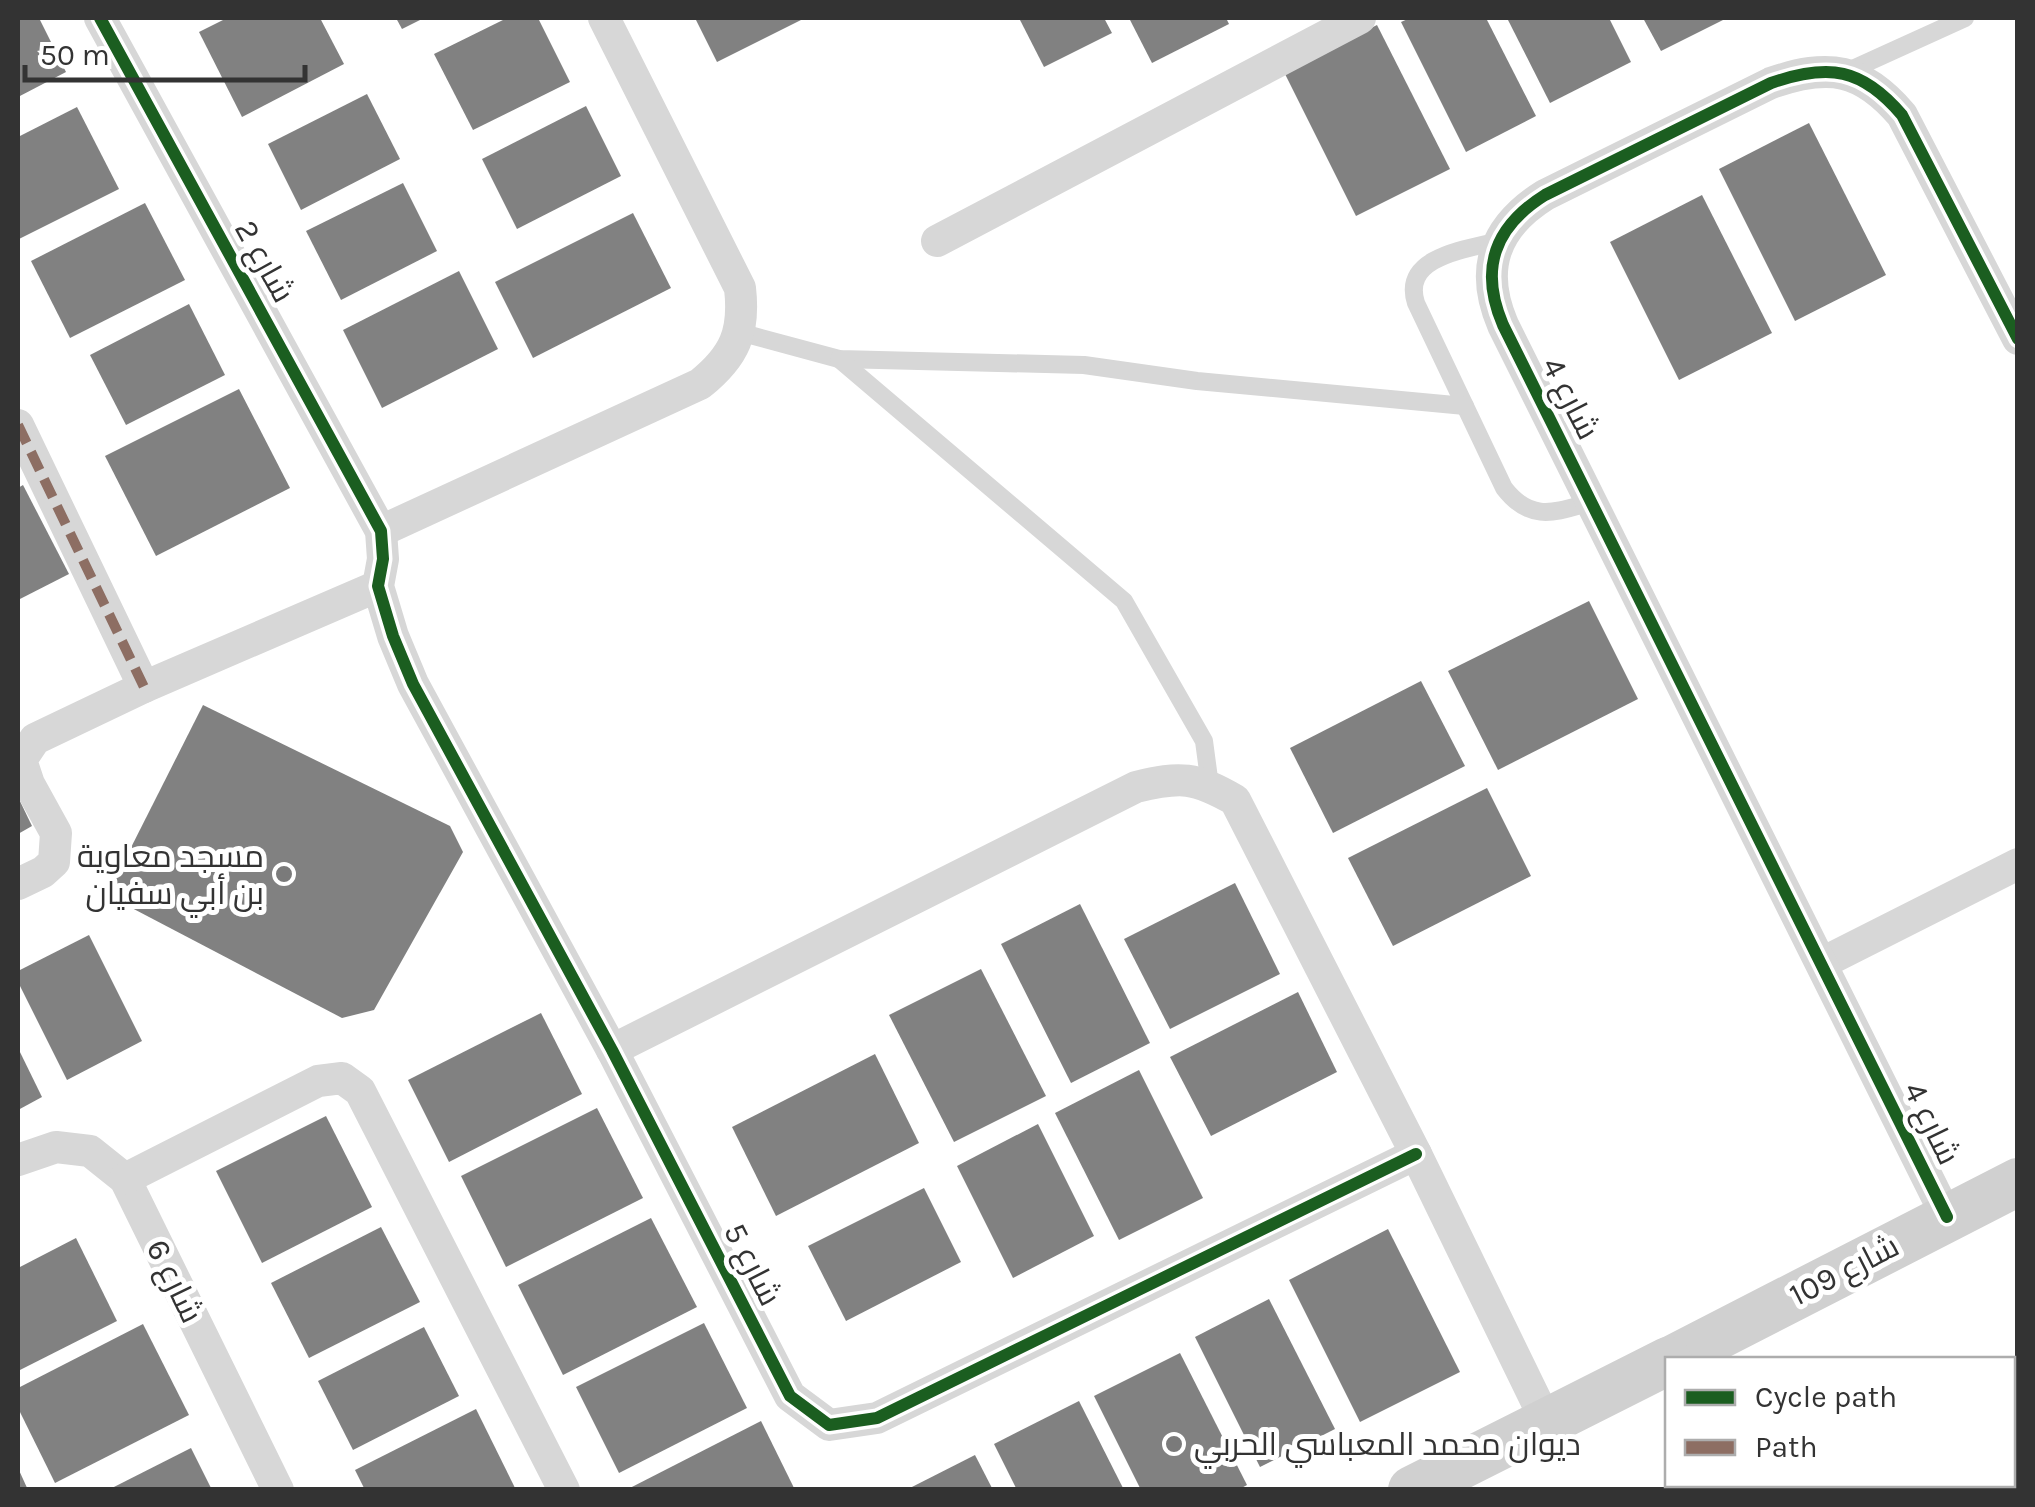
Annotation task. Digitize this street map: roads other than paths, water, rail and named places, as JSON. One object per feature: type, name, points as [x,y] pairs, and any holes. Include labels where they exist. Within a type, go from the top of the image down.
[{"type":"street","name":"شارع 2","points":[[100,18],[382,531]]},
{"type":"street","points":[[382,531],[700,384],[718,370],[740,332],[740,288],[731,267],[604,18]]},
{"type":"street","points":[[937,241],[1360,18]]},
{"type":"street","points":[[1499,241],[1526,207],[1771,83],[1818,71],[1843,73],[1886,96],[1902,116],[2018,340]]},
{"type":"street","name":"شارع 4","points":[[1499,241],[1491,284],[1494,305],[1948,1217]]},
{"type":"street","points":[[18,425],[144,687]]},
{"type":"street","name":"شارع 5","points":[[382,531],[378,586],[413,684],[612,1050],[790,1396],[828,1425],[878,1418],[1416,1154]]},
{"type":"street","points":[[18,884],[54,862],[56,833],[20,760],[35,740],[144,687],[378,586]]},
{"type":"street","points":[[612,1050],[1136,787],[1169,779],[1210,786],[1235,800],[1416,1154],[1547,1423]]},
{"type":"street","points":[[1822,963],[2018,864]]},
{"type":"street","points":[[125,1179],[318,1081],[342,1078],[360,1091],[564,1490]]},
{"type":"street","name":"شارع 6","points":[[18,1160],[56,1148],[90,1151],[125,1179],[278,1490]]},
{"type":"street","name":"شارع 109","points":[[1675,1357],[2018,1182]]},
{"type":"street","name":"شارع 109","points":[[1412,1490],[1665,1362]]},
{"type":"lane","points":[[1843,73],[1966,18]]},
{"type":"lane","points":[[1499,241],[1438,258],[1418,274],[1413,294],[1416,303],[1513,500],[1539,513],[1592,502]]},
{"type":"lane","points":[[740,332],[840,359],[1084,365],[1197,381],[1465,406]]},
{"type":"lane","points":[[840,359],[1124,601],[1204,741],[1210,786]]},
{"type":"place","name":"مسجد معاوية بن أبي سفيان","points":[[284,874]]},
{"type":"place","name":"ديوان محمد المعباسي الحربي","points":[[1174,1444]]}]
